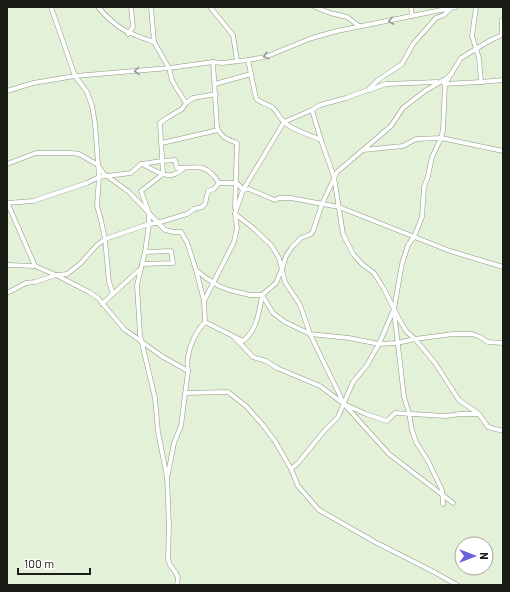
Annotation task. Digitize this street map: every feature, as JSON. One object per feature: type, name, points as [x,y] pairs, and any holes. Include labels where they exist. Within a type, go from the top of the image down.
[{"type":"street","points":[[51,7],[75,76],[87,92],[92,106],[95,123],[99,177],[97,206],[105,239],[109,282],[113,294]]},
{"type":"street","points":[[98,7],[110,21],[128,34],[154,42]]},
{"type":"street","points":[[128,34],[133,27],[130,7]]},
{"type":"street","points":[[151,7],[154,42],[169,68],[172,80],[186,103]]},
{"type":"street","points":[[210,7],[233,35],[237,61]]},
{"type":"street","points":[[315,7],[330,13],[347,17],[360,26]]},
{"type":"street","points":[[411,7],[412,16]]},
{"type":"street","points":[[7,91],[33,83],[75,76],[169,68],[265,57],[312,38],[337,30],[456,7]]},
{"type":"street","points":[[476,7],[472,36],[477,49],[481,82]]},
{"type":"street","points":[[368,90],[378,80],[402,64],[413,44],[436,18],[444,15],[451,8]]},
{"type":"street","points":[[291,469],[338,417],[353,382],[367,364],[379,344],[394,309],[402,264],[408,245],[414,237],[422,217],[424,187],[432,157],[443,130],[445,84],[461,58],[502,35],[503,20]]},
{"type":"street","points":[[248,60],[256,98],[258,101],[272,107],[284,122],[298,131],[308,133],[321,140]]},
{"type":"street","points":[[204,301],[234,242],[237,228],[235,214],[238,143],[225,139],[218,130],[213,62]]},
{"type":"street","points":[[205,322],[243,341],[249,337],[260,314],[262,296],[276,283],[286,256],[292,247],[301,238],[311,234],[313,231],[322,204],[338,172],[391,126],[403,108],[452,73]]},
{"type":"street","points":[[215,84],[251,74]]},
{"type":"street","points":[[235,214],[243,190],[284,122],[312,110],[320,104],[346,98],[386,84],[439,82],[445,84],[503,80]]},
{"type":"street","points":[[163,174],[160,123],[182,109],[186,103],[193,98],[216,94]]},
{"type":"street","points":[[312,110],[334,179],[340,207],[343,234],[353,254],[362,264],[374,273],[407,332],[415,339],[435,363],[459,400],[479,414],[488,427],[503,431]]},
{"type":"street","points":[[162,143],[218,130]]},
{"type":"street","points":[[362,150],[403,146],[416,139],[441,138],[503,151]]},
{"type":"street","points":[[7,164],[36,153],[79,154],[98,165],[103,173],[129,192],[165,230],[182,232],[187,242],[196,270],[204,301],[205,322],[200,328],[186,362],[188,371],[181,426],[174,443],[167,477]]},
{"type":"street","points":[[34,266],[7,203],[34,200],[86,183],[99,177],[131,173],[142,164],[162,160],[175,160],[177,168],[201,166],[214,176],[219,183]]},
{"type":"street","points":[[142,164],[163,174],[172,176],[184,168]]},
{"type":"street","points":[[163,174],[141,191],[149,213],[149,224],[145,252],[136,285],[140,336],[155,398],[158,432],[167,477],[169,526],[168,559],[178,578],[177,585]]},
{"type":"street","points":[[219,183],[237,183],[243,190]]},
{"type":"street","points":[[7,293],[26,283],[56,275],[67,274],[81,263],[96,246],[105,239],[149,224],[187,214],[194,209],[202,207],[205,204],[208,191],[214,189],[219,183]]},
{"type":"street","points":[[243,190],[249,189],[275,200],[279,198],[291,198],[340,207],[450,251],[503,267]]},
{"type":"street","points":[[235,214],[272,245],[279,258],[285,282],[300,305],[310,334],[344,404],[366,414],[387,421],[395,413],[446,416],[479,414]]},
{"type":"street","points":[[142,264],[173,263],[171,251],[145,252]]},
{"type":"street","points":[[7,265],[34,266],[56,275],[89,292],[98,298],[124,329],[163,357],[188,371]]},
{"type":"street","points":[[102,304],[140,270]]},
{"type":"street","points":[[196,270],[214,283],[230,290],[262,296],[273,313],[290,325],[310,334],[349,338],[379,344],[397,343],[453,334],[472,334],[488,342],[503,343]]},
{"type":"street","points":[[394,309],[404,397],[412,430],[416,442],[428,461],[442,490],[443,504]]},
{"type":"street","points":[[234,337],[253,357],[266,360],[277,368],[320,386],[344,404],[389,454],[453,503]]},
{"type":"street","points":[[186,393],[228,392],[246,406],[262,424],[275,441],[291,469],[298,486],[319,510],[351,530],[457,585]]}]
